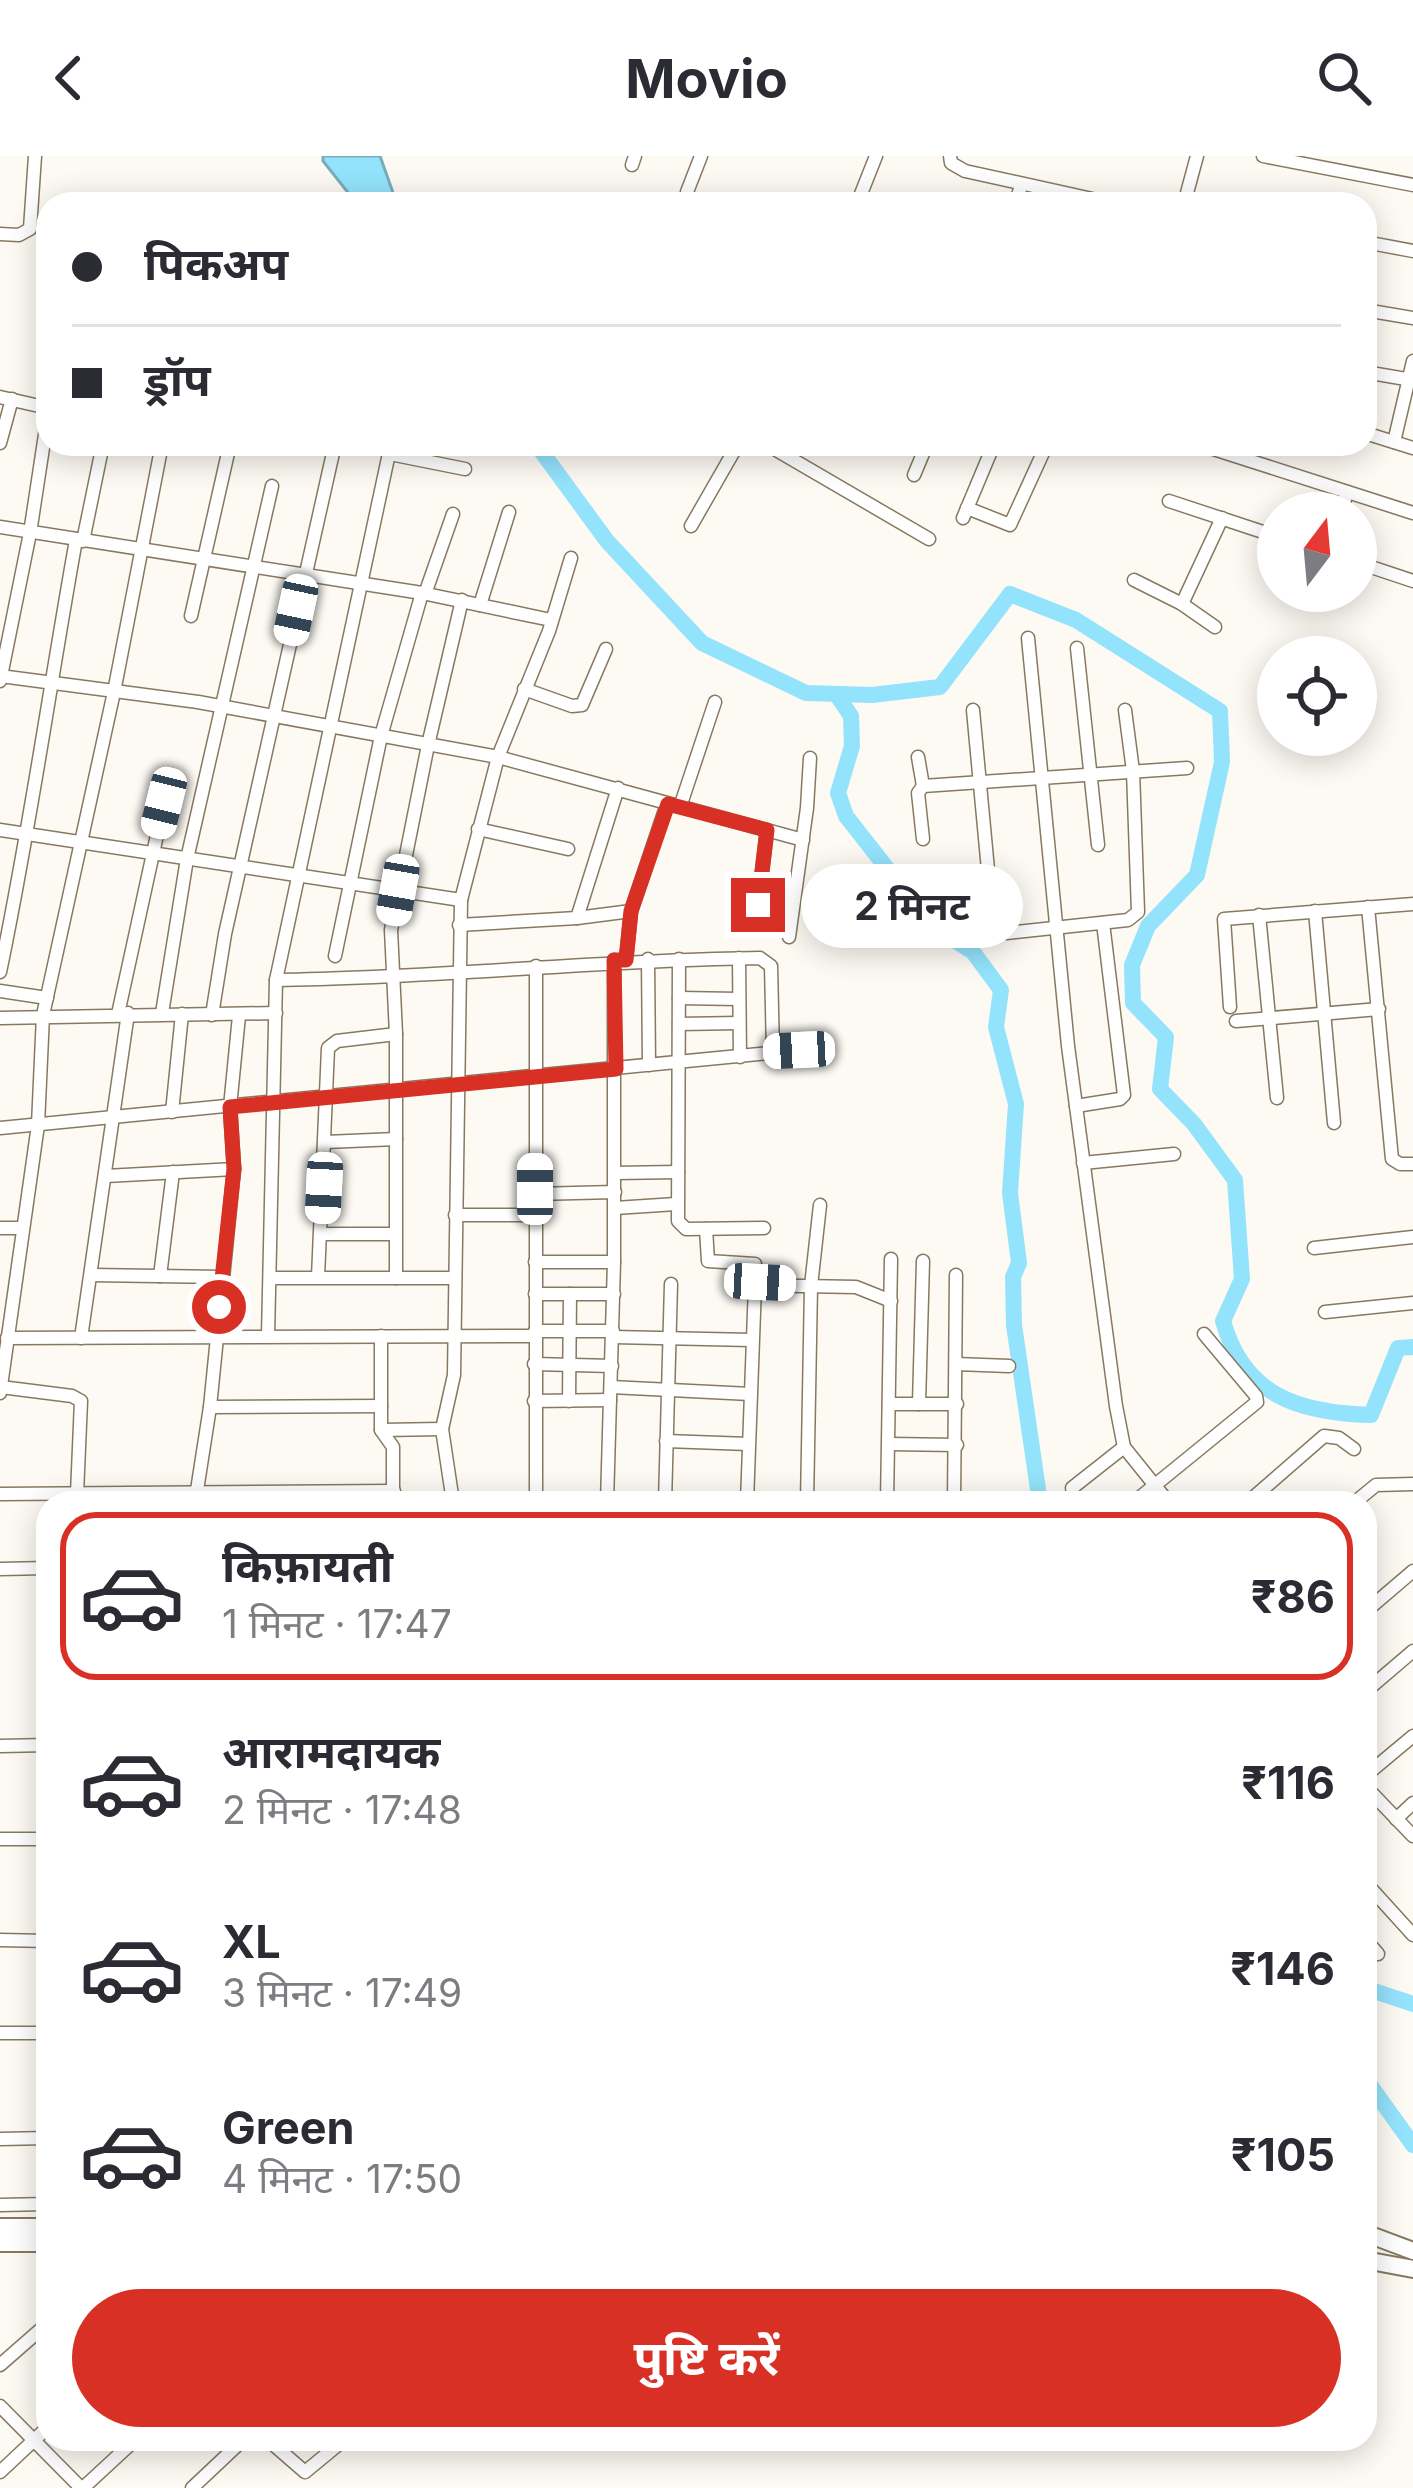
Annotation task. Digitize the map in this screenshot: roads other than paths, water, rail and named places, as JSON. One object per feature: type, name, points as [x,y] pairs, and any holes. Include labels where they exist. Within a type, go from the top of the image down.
[{"type":"highway","points":[[0,2227],[36,2227]]},
{"type":"highway","points":[[1377,2238],[1413,2251]]},
{"type":"highway","points":[[0,2243],[36,2243]]},
{"type":"highway","points":[[1377,2262],[1413,2269]]},
{"type":"street","points":[[0,234],[19,236],[29,229],[35,156]]},
{"type":"street","points":[[687,192],[701,156]]},
{"type":"street","points":[[862,192],[876,156]]},
{"type":"street","points":[[950,156],[956,168],[1045,192]]},
{"type":"street","points":[[1187,192],[1197,156]]},
{"type":"street","points":[[1263,156],[1338,163],[1413,185]]},
{"type":"street","points":[[1019,192],[1021,186]]},
{"type":"street","points":[[1377,244],[1413,251]]},
{"type":"street","points":[[1377,312],[1413,318]]},
{"type":"street","points":[[1394,442],[1413,361]]},
{"type":"street","points":[[1377,374],[1411,380]]},
{"type":"street","points":[[0,443],[6,398],[36,407]]},
{"type":"street","points":[[1377,437],[1413,448]]},
{"type":"street","points":[[41,456],[0,678],[220,708],[498,757],[803,840]]},
{"type":"street","points":[[0,972],[29,834],[50,683],[100,456]]},
{"type":"street","points":[[77,1491],[81,1400],[0,1390],[38,1125],[43,1015],[160,456]]},
{"type":"street","points":[[191,616],[228,456]]},
{"type":"street","points":[[212,1015],[239,867],[332,456]]},
{"type":"street","points":[[268,1336],[276,980],[388,456]]},
{"type":"street","points":[[416,456],[465,469]]},
{"type":"street","points":[[691,526],[731,456]]},
{"type":"street","points":[[787,456],[929,539]]},
{"type":"street","points":[[914,475],[922,456]]},
{"type":"street","points":[[989,456],[965,513],[1010,525],[1041,456]]},
{"type":"street","points":[[1235,456],[1346,492]]},
{"type":"street","points":[[163,1013],[187,859],[272,486]]},
{"type":"street","points":[[1168,501],[1257,530]]},
{"type":"street","points":[[1377,502],[1413,513]]},
{"type":"street","points":[[481,605],[508,512]]},
{"type":"street","points":[[334,956],[381,736],[423,593],[453,514]]},
{"type":"street","points":[[1182,604],[1222,518]]},
{"type":"street","points":[[0,527],[423,593],[551,620]]},
{"type":"street","points":[[451,1491],[442,1429],[454,1376],[460,900],[498,757],[571,558]]},
{"type":"street","points":[[1377,569],[1413,581]]},
{"type":"street","points":[[1134,580],[1215,627]]},
{"type":"street","points":[[396,1278],[391,930],[462,600]]},
{"type":"street","points":[[1028,638],[1076,1106],[1124,1447],[1158,1491]]},
{"type":"street","points":[[1077,648],[1098,845]]},
{"type":"street","points":[[524,689],[572,706],[582,705],[606,649]]},
{"type":"street","points":[[608,1491],[620,960],[631,911],[715,702]]},
{"type":"street","points":[[973,710],[995,929],[1006,932],[1128,920],[1138,912],[1133,771],[1125,710]]},
{"type":"street","points":[[918,757],[923,839]]},
{"type":"street","points":[[789,937],[810,758]]},
{"type":"street","points":[[923,786],[1187,767]]},
{"type":"street","points":[[578,919],[618,788]]},
{"type":"street","points":[[81,1337],[114,1118],[123,1014],[164,803]]},
{"type":"street","points":[[0,830],[460,900]]},
{"type":"street","points":[[478,830],[568,849]]},
{"type":"street","points":[[758,905],[767,830]]},
{"type":"street","points":[[1230,1007],[1224,920],[1413,904]]},
{"type":"street","points":[[1368,908],[1392,1159],[1413,1163]]},
{"type":"street","points":[[459,925],[578,919],[631,911]]},
{"type":"street","points":[[1316,911],[1334,1124]]},
{"type":"street","points":[[1259,915],[1277,1099]]},
{"type":"street","points":[[1076,1106],[1120,1100],[1124,1095],[1103,923]]},
{"type":"street","points":[[739,958],[740,1057]]},
{"type":"street","points":[[276,980],[391,978],[620,960],[760,958],[771,966],[773,1052]]},
{"type":"street","points":[[648,959],[649,1065]]},
{"type":"street","points":[[679,959],[676,1204],[680,1227],[764,1228]]},
{"type":"street","points":[[536,966],[536,1491]]},
{"type":"street","points":[[0,991],[46,998]]},
{"type":"street","points":[[679,998],[740,999]]},
{"type":"street","points":[[1236,1022],[1379,1010]]},
{"type":"street","points":[[0,1018],[276,1013]]},
{"type":"street","points":[[172,1112],[182,1014]]},
{"type":"street","points":[[197,1491],[234,1169],[230,1107],[239,1016]]},
{"type":"street","points":[[679,1024],[740,1023]]},
{"type":"street","points":[[318,1277],[327,1055],[331,1043],[396,1034]]},
{"type":"street","points":[[0,1128],[799,1050]]},
{"type":"street","points":[[326,1142],[396,1139]]},
{"type":"street","points":[[1083,1163],[1174,1154]]},
{"type":"street","points":[[106,1176],[234,1169]]},
{"type":"street","points":[[160,1276],[172,1172]]},
{"type":"street","points":[[615,1173],[678,1172]]},
{"type":"street","points":[[535,1194],[615,1192]]},
{"type":"street","points":[[615,1208],[676,1204]]},
{"type":"street","points":[[807,1491],[812,1286],[820,1204]]},
{"type":"street","points":[[455,1215],[535,1214]]},
{"type":"street","points":[[0,1228],[23,1228]]},
{"type":"street","points":[[706,1229],[708,1261],[754,1264]]},
{"type":"street","points":[[322,1234],[394,1234]]},
{"type":"street","points":[[1314,1248],[1413,1237]]},
{"type":"street","points":[[886,1491],[891,1259]]},
{"type":"street","points":[[919,1404],[923,1261]]},
{"type":"street","points":[[535,1262],[614,1262]]},
{"type":"street","points":[[91,1275],[223,1277]]},
{"type":"street","points":[[955,1491],[956,1275]]},
{"type":"street","points":[[271,1278],[455,1278]]},
{"type":"street","points":[[665,1491],[671,1284]]},
{"type":"street","points":[[747,1491],[755,1285],[856,1286],[891,1301]]},
{"type":"street","points":[[535,1294],[614,1294]]},
{"type":"street","points":[[569,1401],[570,1294]]},
{"type":"street","points":[[1325,1312],[1413,1303]]},
{"type":"street","points":[[8,1338],[570,1331],[752,1340]]},
{"type":"street","points":[[1150,1491],[1257,1402],[1204,1334]]},
{"type":"street","points":[[382,1336],[381,1430],[393,1447],[393,1491]]},
{"type":"street","points":[[534,1364],[612,1366]]},
{"type":"street","points":[[956,1364],[1009,1366]]},
{"type":"street","points":[[534,1401],[667,1388],[750,1394]]},
{"type":"street","points":[[889,1403],[957,1404]]},
{"type":"street","points":[[210,1407],[381,1406]]},
{"type":"street","points":[[381,1430],[442,1429]]},
{"type":"street","points":[[1261,1491],[1324,1436],[1339,1438],[1354,1449]]},
{"type":"street","points":[[666,1442],[748,1444]]},
{"type":"street","points":[[889,1444],[957,1444]]},
{"type":"street","points":[[1072,1488],[1124,1447]]},
{"type":"street","points":[[1369,1491],[1376,1485],[1413,1484]]},
{"type":"street","points":[[0,1494],[36,1494]]},
{"type":"street","points":[[0,1569],[36,1568]]},
{"type":"street","points":[[1377,1602],[1413,1570]]},
{"type":"street","points":[[1377,1682],[1413,1651]]},
{"type":"street","points":[[1377,1766],[1413,1736]]},
{"type":"street","points":[[0,1746],[36,1745]]},
{"type":"street","points":[[1377,1799],[1413,1836]]},
{"type":"street","points":[[1396,1819],[1413,1804]]},
{"type":"street","points":[[0,1839],[36,1839]]},
{"type":"street","points":[[1377,1895],[1413,1935]]},
{"type":"street","points":[[0,1940],[36,1941]]},
{"type":"street","points":[[0,2033],[36,2033]]},
{"type":"street","points":[[0,2139],[36,2138]]},
{"type":"street","points":[[0,2205],[36,2204]]},
{"type":"street","points":[[0,2365],[36,2334]]},
{"type":"street","points":[[0,2406],[36,2443]]},
{"type":"street","points":[[0,2472],[36,2437]]},
{"type":"street","points":[[44,2451],[82,2488],[123,2451]]},
{"type":"street","points":[[192,2488],[231,2451]]},
{"type":"street","points":[[281,2451],[304,2472],[330,2451]]},
{"type":"water","points":[[323,156],[380,156],[393,192],[348,192]]},
{"type":"waterway","points":[[545,456],[607,541],[702,643],[806,693],[872,695],[940,687],[1010,594],[1076,620],[1220,711],[1222,762],[1197,875],[1148,926],[1132,965],[1133,1003],[1166,1037],[1160,1089],[1194,1124],[1235,1180],[1242,1279],[1223,1321],[1232,1346],[1260,1383],[1320,1410],[1371,1415],[1398,1348],[1413,1347]]},
{"type":"waterway","points":[[836,694],[851,716],[852,746],[838,793],[846,816],[932,926],[973,952],[1001,990],[996,1027],[1016,1104],[1010,1193],[1019,1263],[1013,1277],[1014,1325],[1038,1491]]},
{"type":"waterway","points":[[1377,1992],[1413,2004]]},
{"type":"waterway","points":[[1377,2095],[1413,2145]]}]
